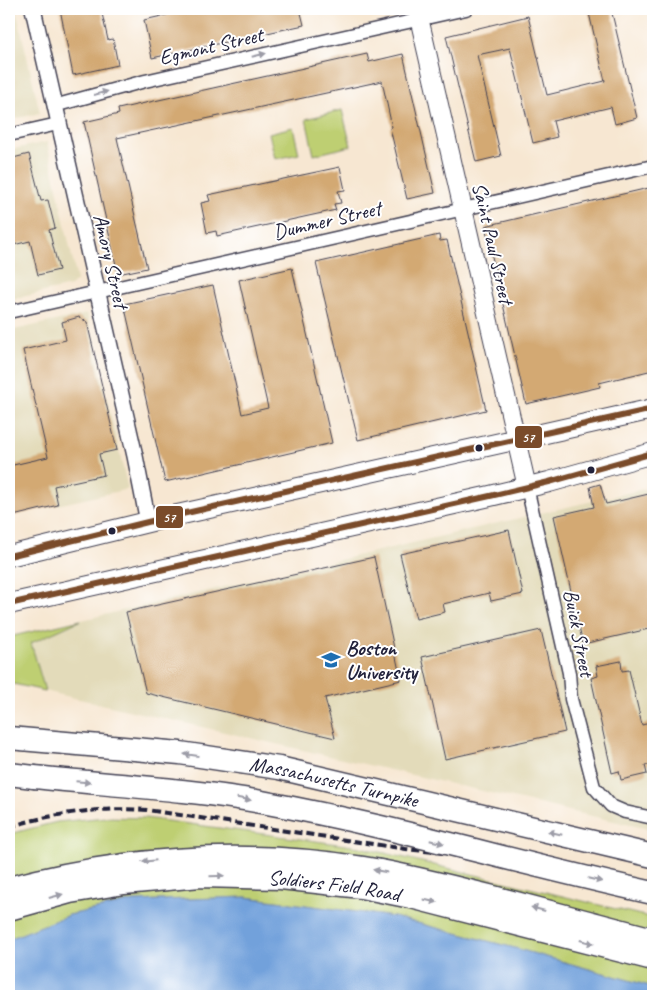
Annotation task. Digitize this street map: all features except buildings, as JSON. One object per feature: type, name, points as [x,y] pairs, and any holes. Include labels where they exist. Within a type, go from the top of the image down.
[{"type":"highway","name":"Massachusetts Turnpike","points":[[9,738],[180,754],[279,768],[653,856]]},
{"type":"highway","name":"Massachusetts Turnpike","points":[[9,774],[188,791],[269,803],[653,893]]},
{"type":"highway","name":"Soldiers Field Road","points":[[9,888],[93,868],[148,861],[200,858],[283,859],[364,868],[407,876],[653,939]]},
{"type":"highway","name":"Soldiers Field Road","points":[[9,909],[70,892],[124,883],[200,876],[281,878],[361,886],[653,959]]},
{"type":"main road","name":"Saint Paul Street","points":[[418,14],[526,487]]},
{"type":"main road","points":[[9,556],[148,522],[653,409]]},
{"type":"main road","points":[[9,604],[526,487],[653,453]]},
{"type":"street","name":"Amory Street","points":[[33,9],[135,456],[148,522]]},
{"type":"street","name":"Egmont Street","points":[[54,106],[145,81],[418,14],[466,9]]},
{"type":"street","points":[[9,135],[58,124]]},
{"type":"street","name":"Dummer Street","points":[[9,312],[653,166]]},
{"type":"street","name":"Buick Street","points":[[526,487],[569,673],[571,699],[594,787],[611,806],[626,812],[653,818]]},
{"type":"shaded area","points":[[9,9],[16,9],[40,113],[9,120]]},
{"type":"shaded area","points":[[47,142],[77,280],[70,286],[9,300],[9,150]]},
{"type":"shaded area","points":[[87,314],[128,489],[9,516],[9,331]]},
{"type":"shaded area","name":"Boston University","points":[[653,487],[653,830],[9,683],[9,637]]},
{"type":"green space","points":[[342,110],[351,146],[314,155],[306,119]]},
{"type":"green space","points":[[293,127],[299,154],[275,159],[269,133]]},
{"type":"green space","points":[[81,620],[31,643],[45,691],[9,683],[9,637]]},
{"type":"green space","points":[[106,817],[145,818],[360,847],[653,918],[653,987],[511,947],[394,917],[246,897],[134,901],[69,915],[9,939],[9,834],[57,822]]},
{"type":"water","points":[[246,897],[394,917],[511,947],[653,987],[653,996],[9,996],[9,939],[69,915],[134,901]]},
{"type":"railway","points":[[9,827],[77,812],[112,809],[147,810],[406,849],[534,863],[602,874],[653,886]]},
{"type":"transit line","name":"57","points":[[9,556],[164,518],[653,409]]},
{"type":"transit line","name":"57","points":[[9,604],[490,496],[549,482],[653,453]]},
{"type":"place","name":"Boston University","points":[[331,660]]}]
